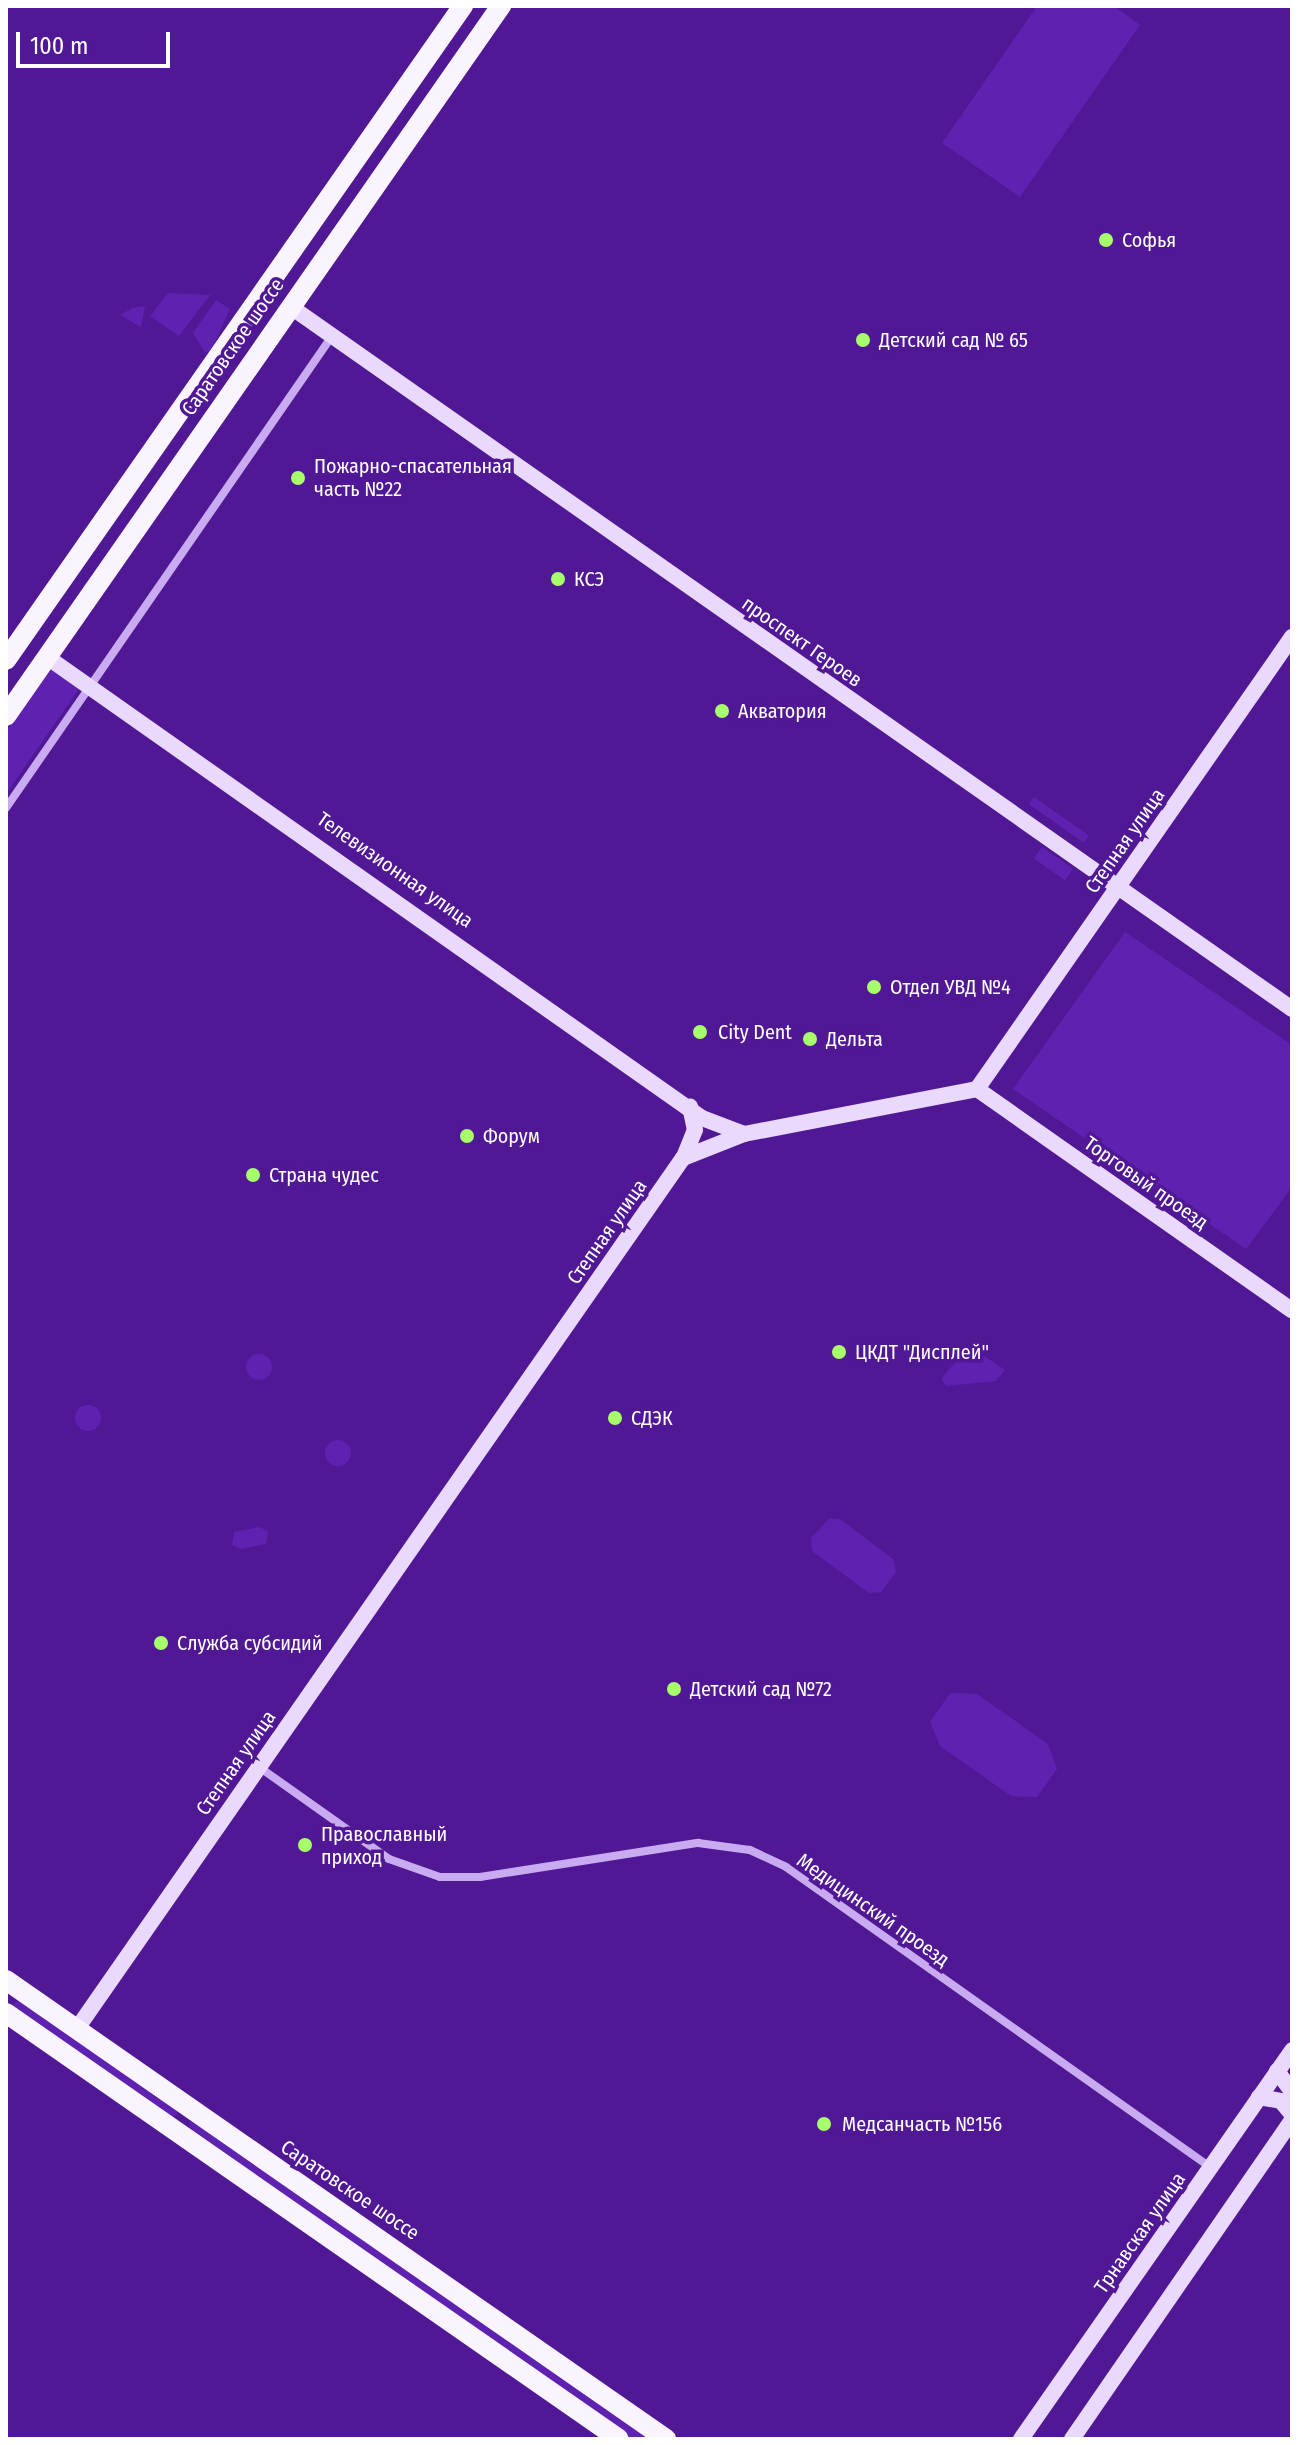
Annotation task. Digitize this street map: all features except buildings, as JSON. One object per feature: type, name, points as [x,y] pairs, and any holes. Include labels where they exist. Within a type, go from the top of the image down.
[{"type":"main road","name":"Саратовское шоссе","points":[[6,660],[463,6]]},
{"type":"main road","name":"Саратовское шоссе","points":[[6,716],[501,6]]},
{"type":"main road","points":[[338,184],[364,202]]},
{"type":"main road","points":[[181,408],[208,426]]},
{"type":"main road","name":"Телевизионная улица","points":[[21,638],[47,657]]},
{"type":"main road","name":"Саратовское шоссе","points":[[9,1990],[76,2030],[666,2439]]},
{"type":"main road","points":[[6,2013],[619,2439]]},
{"type":"main road","points":[[177,2130],[190,2110]]},
{"type":"street","name":"проспект Героев","points":[[291,307],[1292,1009]]},
{"type":"street","points":[[6,808],[332,336]]},
{"type":"street","name":"Степная улица","points":[[977,1089],[1292,637]]},
{"type":"street","name":"Телевизионная улица","points":[[47,657],[715,1125],[744,1134]]},
{"type":"street","points":[[683,1158],[744,1134],[977,1089]]},
{"type":"street","name":"Торговый проезд","points":[[977,1089],[1292,1310]]},
{"type":"street","points":[[683,1158],[695,1130],[689,1107]]},
{"type":"street","name":"Степная улица","points":[[76,2030],[683,1158]]},
{"type":"street","name":"Медицинский проезд","points":[[259,1766],[389,1859],[440,1877],[480,1877],[698,1843],[750,1850],[786,1867],[1210,2167]]},
{"type":"street","name":"Трнавская улица","points":[[1021,2439],[1292,2050]]},
{"type":"street","points":[[1277,2071],[1292,2092]]},
{"type":"street","points":[[1072,2439],[1292,2117],[1281,2101],[1259,2097]]},
{"type":"shaded area","points":[[1037,6],[1114,6],[1140,25],[1020,197],[942,143]]},
{"type":"shaded area","points":[[168,293],[210,295],[179,336],[150,316]]},
{"type":"shaded area","points":[[216,300],[230,309],[211,351],[205,353],[193,333]]},
{"type":"shaded area","points":[[145,306],[141,327],[120,315],[132,308]]},
{"type":"shaded area","points":[[50,668],[79,689],[6,794],[6,731]]},
{"type":"shaded area","points":[[1034,797],[1089,835],[1084,843],[1029,804]]},
{"type":"shaded area","points":[[1042,847],[1073,869],[1065,880],[1034,858]]},
{"type":"shaded area","points":[[1125,932],[1292,1045],[1292,1187],[1246,1249],[1013,1089]]},
{"type":"shaded area","points":[[978,1352],[1005,1370],[996,1381],[946,1386],[941,1379],[963,1353]]},
{"type":"shaded area","points":[[259,1354],[268,1358],[272,1367],[268,1376],[259,1380],[250,1376],[246,1367],[250,1358]]},
{"type":"shaded area","points":[[88,1405],[97,1409],[101,1418],[97,1427],[88,1431],[79,1427],[75,1418],[79,1409]]},
{"type":"shaded area","points":[[338,1440],[347,1444],[351,1453],[347,1462],[338,1466],[329,1462],[325,1453],[329,1444]]},
{"type":"shaded area","points":[[830,1518],[840,1519],[893,1559],[896,1572],[881,1592],[869,1593],[812,1551],[811,1538]]},
{"type":"shaded area","points":[[259,1527],[268,1531],[266,1544],[241,1549],[232,1545],[234,1532]]},
{"type":"shaded area","points":[[950,1693],[977,1694],[1048,1744],[1057,1769],[1037,1797],[1011,1796],[940,1746],[930,1722]]},
{"type":"shaded area","points":[[20,1998],[178,2110],[177,2114],[173,2117],[12,2007]]},
{"type":"shaded area","points":[[194,2120],[655,2439],[629,2439],[191,2133],[189,2123]]},
{"type":"place","name":"Софья","points":[[1106,240]]},
{"type":"place","name":"Детский сад № 65","points":[[863,340]]},
{"type":"place","name":"Пожарно-спасательная часть №22","points":[[298,478]]},
{"type":"place","name":"КСЭ","points":[[558,579]]},
{"type":"place","name":"Акватория","points":[[722,711]]},
{"type":"place","name":"Отдел УВД №4","points":[[874,987]]},
{"type":"place","name":"City Dent","points":[[700,1032]]},
{"type":"place","name":"Дельта","points":[[810,1039]]},
{"type":"place","name":"Форум","points":[[467,1136]]},
{"type":"place","name":"Страна чудес","points":[[253,1175]]},
{"type":"place","name":"ЦКДТ \"Дисплей\"","points":[[839,1352]]},
{"type":"place","name":"СДЭК","points":[[615,1418]]},
{"type":"place","name":"Служба субсидий","points":[[161,1643]]},
{"type":"place","name":"Детский сад №72","points":[[674,1689]]},
{"type":"place","name":"Православный приход","points":[[305,1845]]},
{"type":"place","name":"Медсанчасть №156","points":[[824,2124]]}]
